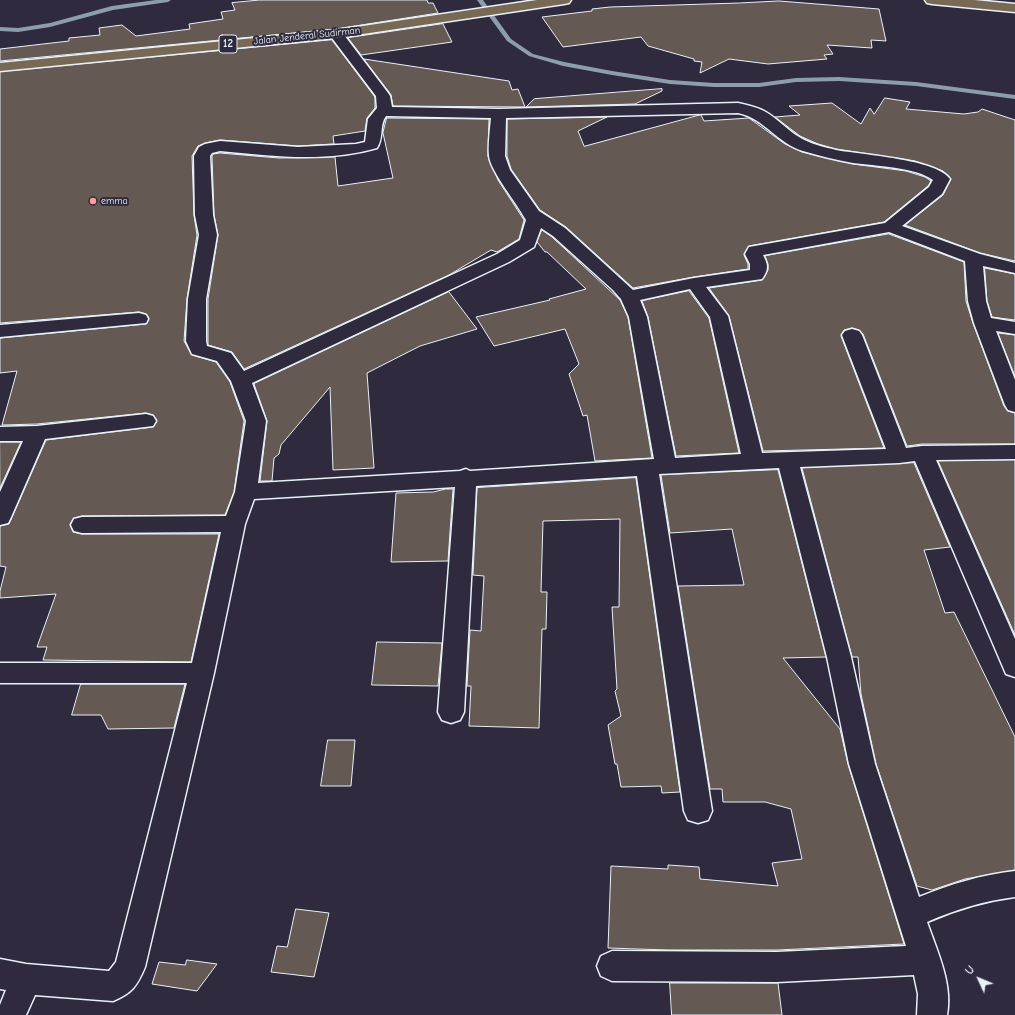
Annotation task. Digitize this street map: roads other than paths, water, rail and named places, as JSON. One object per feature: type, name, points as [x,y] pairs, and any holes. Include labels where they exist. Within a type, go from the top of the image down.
[{"type":"highway","name":"Jalan Jenderal Sudirman","points":[[0,67],[336,34],[564,0]]},
{"type":"highway","points":[[932,0],[1013,9]]},
{"type":"street","points":[[11,1015],[13,976],[113,986],[123,979],[130,967],[202,673],[234,524],[246,492],[256,421],[241,380],[224,357],[199,350],[196,341],[197,299],[208,235],[204,215],[202,156],[205,150],[211,147],[220,146],[298,152],[364,148],[371,145],[375,140],[376,119],[383,112],[386,104],[381,91],[336,34]]},
{"type":"street","points":[[383,112],[498,114],[665,109],[748,109],[768,120],[802,146],[822,152],[926,169],[937,173],[942,179],[936,190],[890,227],[755,251],[754,254],[759,270],[756,275],[694,283],[629,297]]},
{"type":"street","points":[[241,380],[503,258],[528,242],[535,220],[527,204],[502,170],[497,156],[498,114]]},
{"type":"street","points":[[532,214],[559,232],[629,297],[638,317],[698,811]]},
{"type":"street","points":[[890,227],[974,258],[1015,268]]},
{"type":"street","points":[[974,258],[977,301],[983,323],[1015,405]]},
{"type":"street","points":[[694,283],[719,316],[752,460]]},
{"type":"street","points":[[0,331],[139,319]]},
{"type":"street","points":[[983,323],[1015,328]]},
{"type":"street","points":[[852,335],[899,456]]},
{"type":"street","points":[[0,434],[36,433],[146,421]]},
{"type":"street","points":[[0,516],[36,433]]},
{"type":"street","points":[[246,492],[752,460],[899,456],[922,453],[1015,452]]},
{"type":"street","points":[[922,453],[1015,667]]},
{"type":"street","points":[[788,460],[839,657],[862,764],[925,960],[934,994],[935,1005],[932,1015]]},
{"type":"street","points":[[451,712],[466,477]]},
{"type":"street","points":[[82,525],[234,524]]},
{"type":"street","points":[[0,673],[202,673]]},
{"type":"street","points":[[910,915],[956,896],[990,887],[1015,884]]},
{"type":"street","points":[[612,966],[777,967],[925,960]]},
{"type":"waterway","points":[[0,29],[18,30],[50,25],[112,8],[168,0]]},
{"type":"waterway","points":[[480,0],[509,40],[531,55],[563,64],[612,73],[670,82],[714,85],[759,85],[796,80],[839,79],[916,84],[1015,97]]},
{"type":"place","name":"emma","points":[[93,201]]}]
